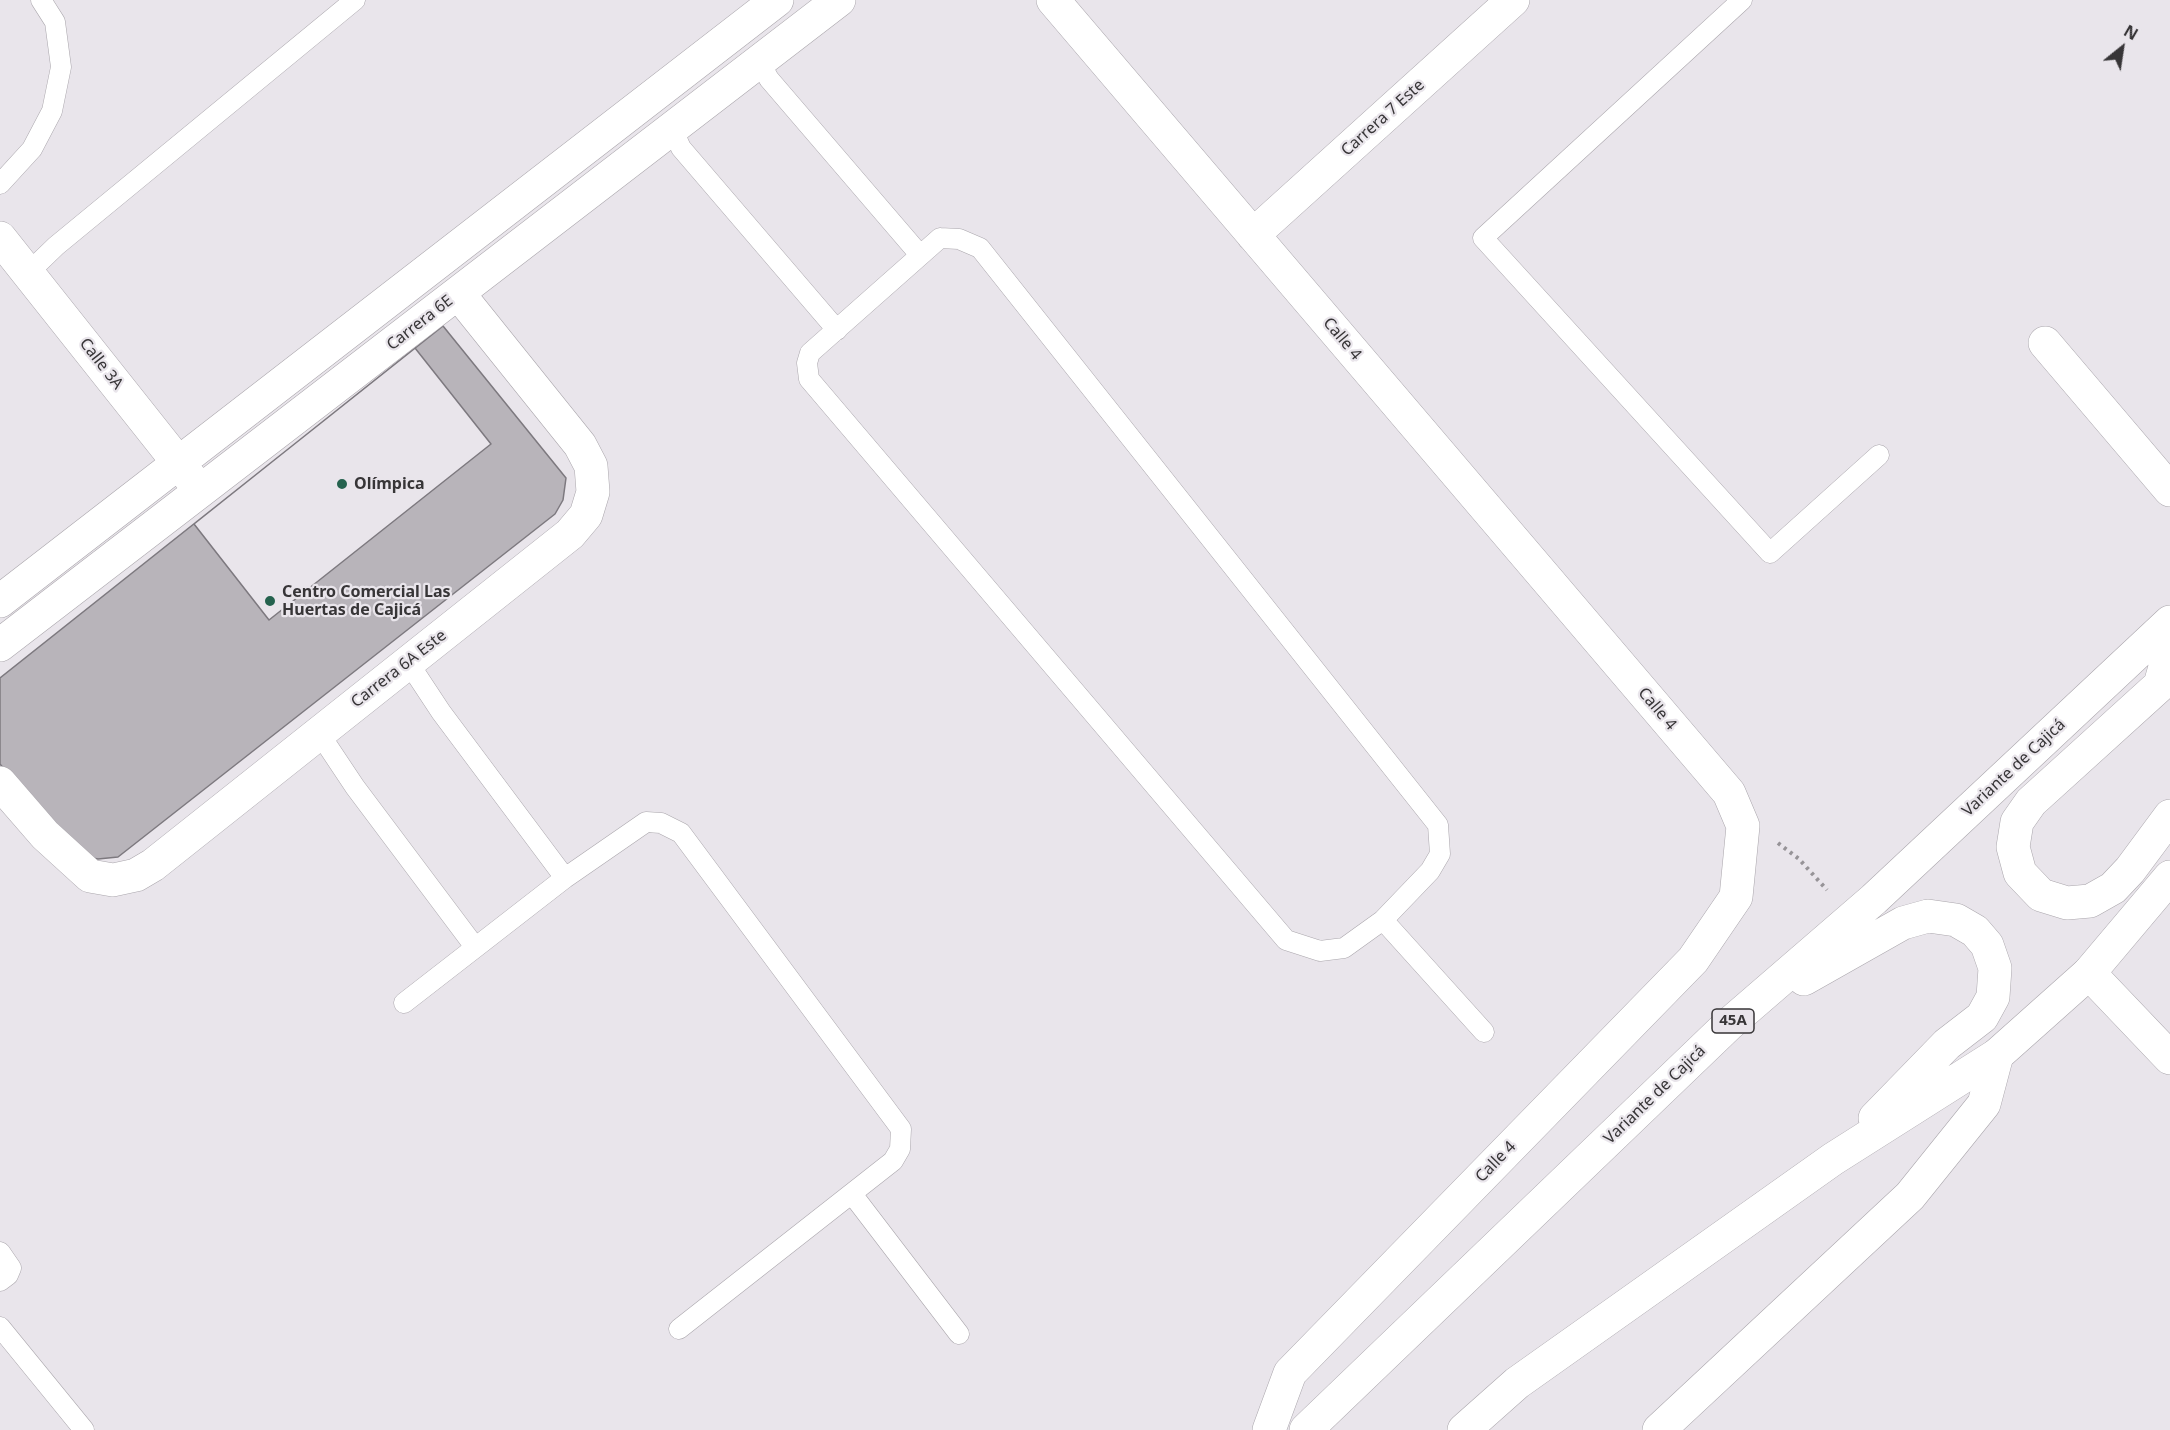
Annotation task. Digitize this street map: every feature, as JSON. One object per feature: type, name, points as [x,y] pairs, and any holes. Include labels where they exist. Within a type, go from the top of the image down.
[{"type":"main road","points":[[0,601],[777,0]]},
{"type":"main road","name":"Carrera 6E","points":[[0,645],[839,0]]},
{"type":"main road","name":"Calle 4","points":[[1053,0],[1729,793],[1743,826],[1736,897],[1693,960],[1290,1373],[1269,1430]]},
{"type":"main road","name":"Carrera 7 Este","points":[[1253,235],[1513,0]]},
{"type":"main road","name":"Calle 3A","points":[[0,238],[201,490]]},
{"type":"main road","name":"Carrera 6A Este","points":[[0,783],[45,835],[90,876],[113,880],[136,876],[153,865],[570,534],[586,515],[593,492],[591,466],[580,445],[459,293]]},
{"type":"main road","points":[[2044,343],[2170,490]]},
{"type":"main road","name":"Variante de Cajicá","points":[[1306,1430],[1728,1025],[1853,917],[2170,622]]},
{"type":"main road","points":[[2170,649],[2160,685],[2042,790],[2017,822],[2013,847],[2020,873],[2041,895],[2067,903],[2090,901],[2113,888],[2130,870],[2170,816]]},
{"type":"main road","points":[[1464,1430],[1517,1383],[1833,1159],[1997,1055],[2089,973],[2170,877]]},
{"type":"main road","points":[[1728,1025],[1850,952],[1912,921],[1928,916],[1956,920],[1975,932],[1987,945],[1995,968],[1993,997],[1982,1017],[1947,1044],[1833,1159]]},
{"type":"main road","points":[[2089,973],[2170,1058]]},
{"type":"main road","points":[[1659,1430],[1911,1196],[1984,1104],[1997,1055]]},
{"type":"lane","points":[[0,184],[32,149],[54,100],[61,67],[55,22],[40,0]]},
{"type":"lane","points":[[28,273],[56,246],[355,0]]},
{"type":"lane","points":[[1742,0],[1483,238],[1770,553],[1879,455]]},
{"type":"lane","points":[[759,61],[770,79],[920,255]]},
{"type":"lane","points":[[672,128],[681,148],[837,330]]},
{"type":"lane","points":[[940,238],[959,239],[980,248],[1438,825],[1440,854],[1430,871],[1383,920],[1344,948],[1320,951],[1286,940],[809,379],[807,363],[810,353],[837,330],[940,238]]},
{"type":"lane","points":[[408,662],[441,712],[565,878]]},
{"type":"lane","points":[[319,733],[356,787],[475,947]]},
{"type":"lane","points":[[404,1003],[565,878],[646,822],[661,823],[681,833],[901,1129],[900,1149],[893,1161],[679,1329]]},
{"type":"lane","points":[[1383,920],[1484,1032]]},
{"type":"lane","points":[[852,1194],[959,1334]]},
{"type":"lane","points":[[0,1252],[11,1268],[8,1275],[0,1281]]},
{"type":"lane","points":[[0,1327],[84,1430]]},
{"type":"path","points":[[1743,826],[1767,835],[1799,860],[1853,917]]},
{"type":"building","name":"Centro Comercial Las Huertas de Cajicá","points":[[443,326],[566,478],[563,500],[555,514],[118,857],[98,859],[75,855],[0,764],[0,678]]},
{"type":"building","name":"Olímpica","points":[[415,348],[491,444],[269,620],[194,524]]},
{"type":"place","name":"Olímpica","points":[[342,484]]},
{"type":"place","name":"Centro Comercial Las Huertas de Cajicá","points":[[270,601]]}]
